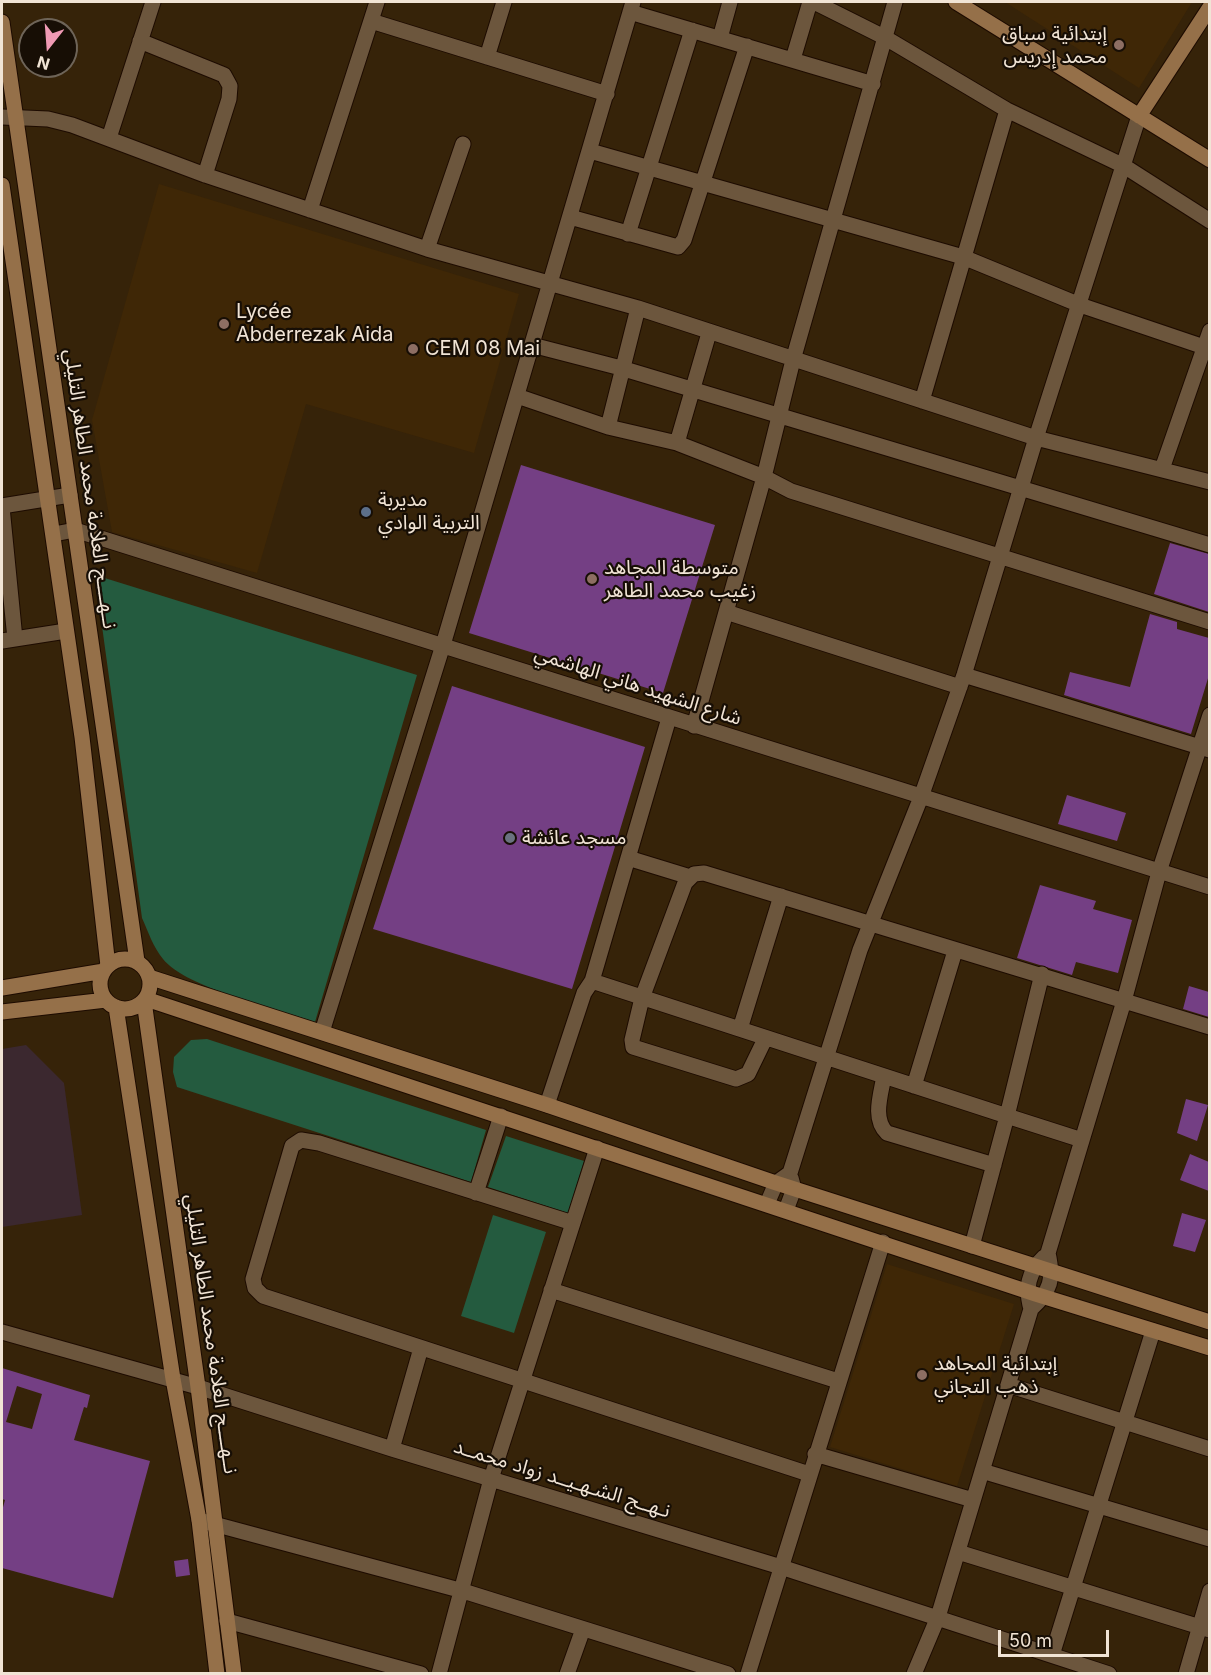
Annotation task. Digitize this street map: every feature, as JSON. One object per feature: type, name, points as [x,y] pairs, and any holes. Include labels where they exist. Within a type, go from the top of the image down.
[{"type":"street","points":[[109,138],[153,2]]},
{"type":"street","points":[[310,210],[377,2]]},
{"type":"street","points":[[488,57],[504,2]]},
{"type":"street","points":[[720,38],[730,2]]},
{"type":"street","points":[[793,60],[812,2],[884,37],[1007,110],[1124,166],[1209,221]]},
{"type":"street","points":[[694,726],[764,477],[793,360],[895,2]]},
{"type":"street","points":[[957,2],[1209,160]]},
{"type":"street","points":[[322,1032],[442,645],[632,7],[692,30],[873,84]]},
{"type":"street","points":[[767,1204],[776,1183],[789,1173],[870,923],[921,797],[962,681],[1023,488],[1036,438],[1139,116],[1209,7]]},
{"type":"street","points":[[371,21],[607,94]]},
{"type":"street","name":"نــهــــج العلامة محمد الطاهر التليلي","points":[[2,22],[8,116],[70,495],[137,961]]},
{"type":"street","points":[[628,234],[692,30]]},
{"type":"street","points":[[140,41],[224,75],[230,86],[229,99],[205,176]]},
{"type":"street","points":[[570,217],[678,247],[684,240],[747,46]]},
{"type":"street","points":[[922,401],[1007,110]]},
{"type":"street","points":[[8,116],[48,119],[109,138],[205,176],[427,249],[638,308],[1036,438],[1209,482]]},
{"type":"street","points":[[427,249],[464,144]]},
{"type":"street","points":[[590,151],[963,257],[1080,305],[1206,348]]},
{"type":"street","points":[[2,185],[82,737],[106,968],[100,986],[111,1004]]},
{"type":"street","points":[[608,426],[638,308]]},
{"type":"street","points":[[1162,469],[1206,348],[1209,331]]},
{"type":"street","points":[[677,443],[709,333]]},
{"type":"street","points":[[532,345],[621,368],[1209,545]]},
{"type":"street","points":[[517,396],[608,426],[677,443],[791,490],[1000,558],[1209,622]]},
{"type":"street","points":[[66,631],[8,640],[2,507],[70,495]]},
{"type":"street","name":"شارع الشهيد هاني الهاشمي","points":[[54,534],[75,530],[1209,887]]},
{"type":"street","points":[[726,612],[1204,749]]},
{"type":"street","points":[[914,1674],[938,1617],[1031,1309],[1044,1297],[1052,1273],[1048,1253],[1124,1002],[1160,872],[1204,749],[1209,716]]},
{"type":"street","points":[[547,1105],[584,993],[592,981],[669,718]]},
{"type":"street","points":[[628,858],[690,877]]},
{"type":"street","points":[[765,1039],[748,1074],[736,1079],[633,1047],[632,1040],[642,998],[685,882],[690,877],[704,873],[1209,1027]]},
{"type":"street","points":[[740,1029],[781,896]]},
{"type":"street","points":[[914,1086],[955,951]]},
{"type":"street","points":[[2,988],[106,968],[121,959],[137,961],[149,977],[150,988],[145,1000],[131,1008],[111,1004],[2,1012]]},
{"type":"street","points":[[972,1246],[1007,1116],[1041,974]]},
{"type":"street","points":[[149,977],[547,1105],[1052,1273],[1209,1322]]},
{"type":"street","points":[[592,981],[1082,1140]]},
{"type":"street","points":[[145,1000],[1044,1297],[1209,1348]]},
{"type":"street","name":"نــهــــج العلامة محمد الطاهر التليلي","points":[[145,1000],[216,1522],[234,1674]]},
{"type":"street","name":"نــهــــج العلامة محمد الطاهر التليلي","points":[[111,1004],[173,1379],[199,1520],[217,1674]]},
{"type":"street","points":[[884,1076],[878,1113],[882,1128],[887,1133],[993,1165]]},
{"type":"street","points":[[477,1193],[501,1116]]},
{"type":"street","points":[[573,1223],[319,1143],[301,1140],[292,1146],[253,1272],[255,1288],[263,1296],[809,1474]]},
{"type":"street","points":[[439,1674],[463,1591],[491,1479],[597,1148]]},
{"type":"street","points":[[786,1210],[794,1189],[789,1173]]},
{"type":"street","points":[[748,1674],[883,1242]]},
{"type":"street","points":[[1031,1309],[1026,1291],[1034,1266],[1048,1253]]},
{"type":"street","points":[[551,1290],[838,1381]]},
{"type":"street","points":[[1052,1654],[1153,1330]]},
{"type":"street","name":"نـهــج الشـهـيــد زواد محمــد","points":[[2,1332],[173,1379],[392,1449],[781,1567],[1109,1674]]},
{"type":"street","points":[[392,1449],[421,1348]]},
{"type":"street","points":[[1008,1385],[1209,1449]]},
{"type":"street","points":[[815,1454],[973,1500]]},
{"type":"street","points":[[982,1471],[1209,1539]]},
{"type":"street","points":[[199,1520],[216,1522],[463,1591],[728,1674]]},
{"type":"street","points":[[958,1552],[1204,1628]]},
{"type":"street","points":[[1186,1674],[1204,1628],[1209,1591]]},
{"type":"street","points":[[227,1621],[421,1674]]},
{"type":"street","points":[[567,1674],[583,1629]]},
{"type":"shaded area","name":"إبتدائية سباق محمد إدريس","points":[[1005,2],[1192,2],[1139,88]]},
{"type":"shaded area","name":"Lycée Abderrezak Aida","points":[[159,184],[519,294],[474,453],[306,404],[257,573],[112,532],[92,420]]},
{"type":"shaded area","points":[[26,1045],[64,1083],[82,1215],[2,1227],[2,1049]]},
{"type":"shaded area","name":"إبتدائية المجاهد ذهب التجاني","points":[[887,1264],[1014,1304],[957,1486],[830,1447]]},
{"type":"green space","points":[[95,575],[417,675],[315,1022],[234,996],[191,979],[175,970],[163,959],[154,944],[142,918]]},
{"type":"green space","points":[[207,1039],[486,1130],[471,1182],[177,1087],[173,1072],[174,1057],[191,1040]]},
{"type":"green space","points":[[506,1136],[584,1161],[568,1213],[488,1187]]},
{"type":"green space","points":[[493,1215],[546,1232],[514,1333],[461,1316]]},
{"type":"building","name":"متوسطة المجاهد زغيب محمد الطاهر","points":[[521,465],[715,525],[663,693],[469,633]]},
{"type":"building","points":[[1170,543],[1209,554],[1209,612],[1154,594]]},
{"type":"building","points":[[1150,614],[1177,622],[1177,629],[1209,638],[1209,675],[1191,734],[1064,695],[1070,672],[1130,687]]},
{"type":"building","name":"مسجد عائشة","points":[[452,686],[645,747],[572,989],[373,929]]},
{"type":"building","points":[[1067,795],[1126,813],[1117,841],[1058,824]]},
{"type":"building","points":[[1040,885],[1096,901],[1093,909],[1132,920],[1118,973],[1076,962],[1072,975],[1017,958]]},
{"type":"building","points":[[1189,986],[1209,992],[1209,1017],[1183,1009]]},
{"type":"building","points":[[1186,1099],[1208,1105],[1197,1141],[1177,1133]]},
{"type":"building","points":[[1190,1154],[1209,1162],[1209,1191],[1180,1180]]},
{"type":"building","points":[[1182,1213],[1206,1220],[1195,1252],[1173,1246]]},
{"type":"building","points":[[2,1368],[90,1395],[74,1440],[150,1461],[113,1598],[2,1568],[2,1511],[5,1500],[2,1499]],"holes":[[[17,1386],[42,1394],[32,1429],[6,1422]]]},
{"type":"building","points":[[188,1559],[190,1575],[176,1577],[174,1561]]},
{"type":"place","name":"إبتدائية سباق محمد إدريس","points":[[1119,45]]},
{"type":"place","name":"Lycée Abderrezak Aida","points":[[224,324]]},
{"type":"place","name":"CEM 08 Mai","points":[[413,349]]},
{"type":"place","name":"مديربة التربية الوادي","points":[[366,512]]},
{"type":"place","name":"متوسطة المجاهد زغيب محمد الطاهر","points":[[592,579]]},
{"type":"place","name":"مسجد عائشة","points":[[510,838]]},
{"type":"place","name":"إبتدائية المجاهد ذهب التجاني","points":[[922,1375]]}]
